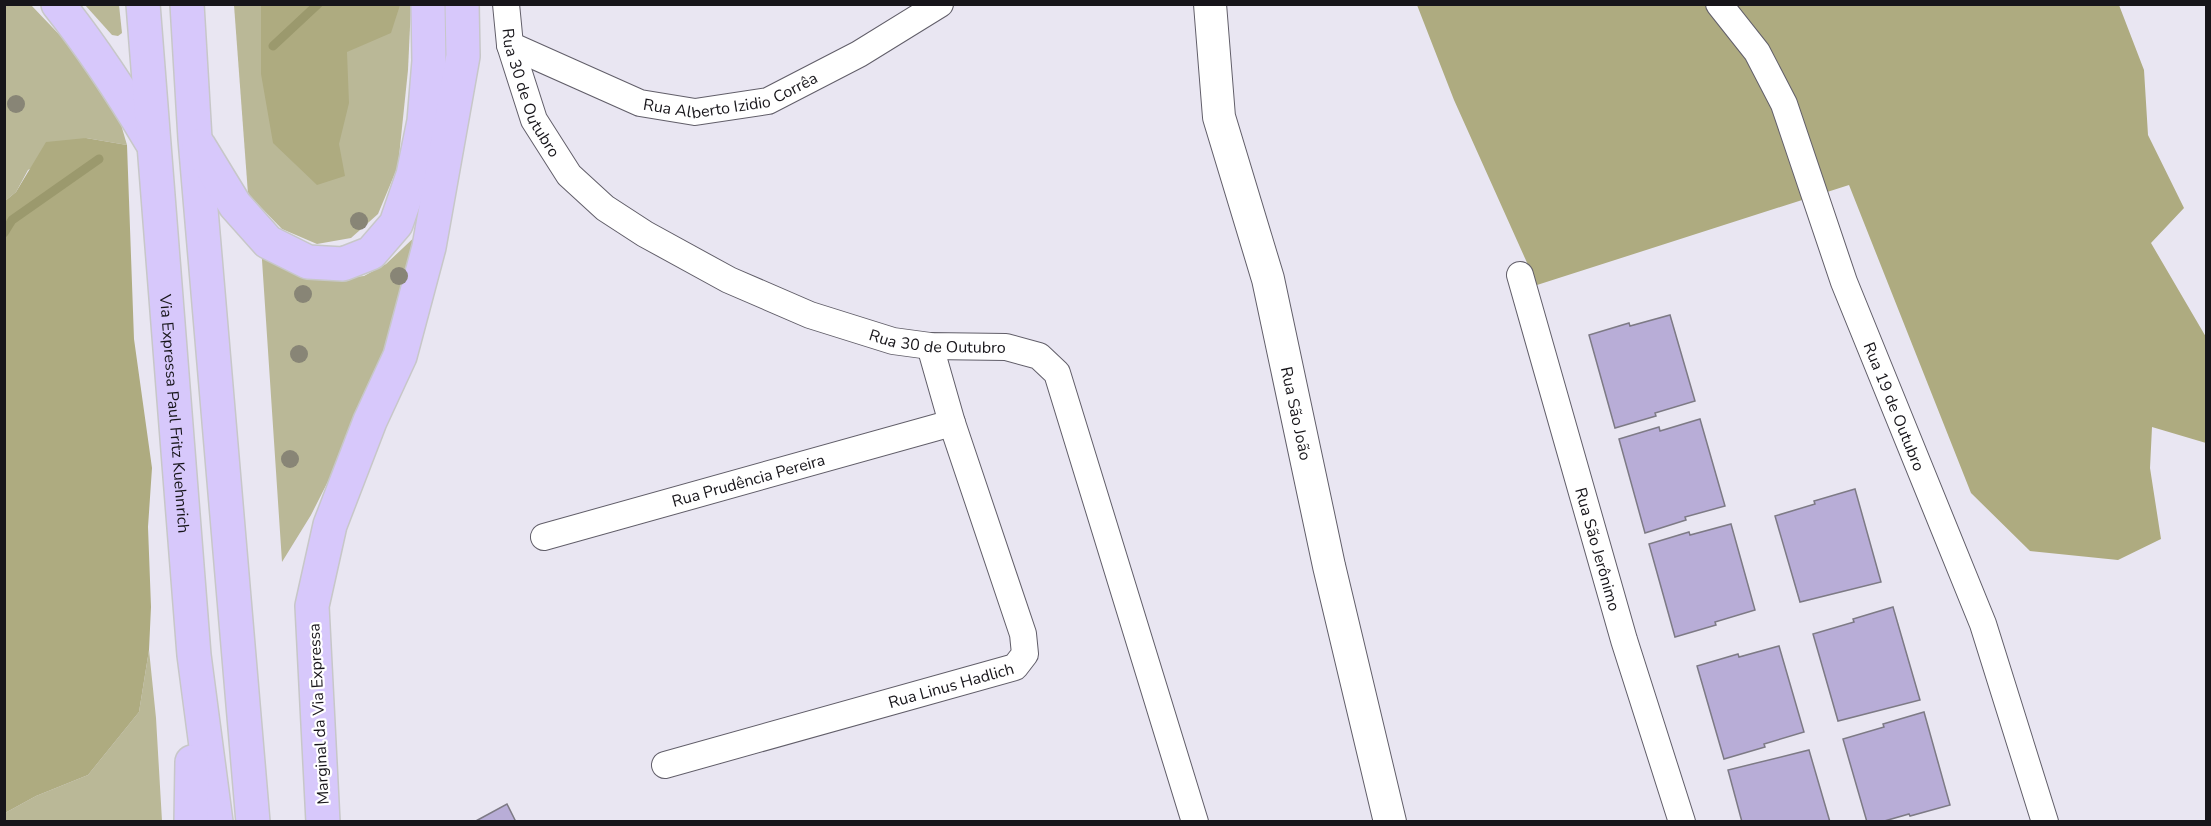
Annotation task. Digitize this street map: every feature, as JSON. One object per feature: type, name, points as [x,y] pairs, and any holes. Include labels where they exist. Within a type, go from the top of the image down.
[{"type":"main road","points":[[58,4],[118,87],[155,147]]},
{"type":"main road","name":"Via Expressa Paul Fritz Kuehnrich","points":[[142,4],[194,655],[216,822]]},
{"type":"main road","points":[[187,4],[195,139],[253,822]]},
{"type":"main road","points":[[195,139],[235,205],[268,242],[308,262],[343,264],[371,253],[396,224],[413,175],[424,121],[429,61],[428,4]]},
{"type":"main road","name":"Marginal da Via Expressa","points":[[323,822],[312,606],[330,525],[370,421],[400,356],[429,247],[463,56],[462,4]]},
{"type":"main road","points":[[190,822],[194,655]]},
{"type":"street","name":"Rua 30 de Outubro","points":[[506,4],[510,45],[534,120],[569,175],[605,208],[645,234],[729,280],[800,311],[894,341],[930,346],[1006,347],[1039,356],[1057,373],[1195,822]]},
{"type":"street","name":"Rua Alberto Izidio Corrêa","points":[[510,45],[640,103],[695,111],[768,101],[859,54],[940,4]]},
{"type":"street","name":"Rua São João","points":[[1210,4],[1219,117],[1268,279],[1329,566],[1390,822]]},
{"type":"street","name":"Rua 19 de Outubro","points":[[1719,4],[1757,52],[1784,104],[1844,282],[1983,624],[2045,822]]},
{"type":"street","name":"Rua São Jerônimo","points":[[1520,275],[1624,640],[1682,822]]},
{"type":"street","name":"Rua Linus Hadlich","points":[[665,765],[1016,667],[1025,654],[1023,634],[952,423],[930,346]]},
{"type":"street","name":"Rua Prudência Pereira","points":[[544,537],[952,423]]},
{"type":"shaded area","points":[[5,5],[31,5],[73,49],[120,121],[127,145],[86,138],[28,170],[16,192],[5,201]]},
{"type":"shaded area","points":[[85,5],[119,5],[122,33],[118,36],[112,35]]},
{"type":"shaded area","points":[[234,5],[411,5],[408,70],[398,166],[378,214],[351,238],[317,244],[282,229],[248,194]]},
{"type":"shaded area","points":[[261,5],[400,5],[391,33],[347,52],[349,103],[339,144],[345,176],[317,185],[273,143],[261,74]]},
{"type":"shaded area","points":[[1417,5],[2119,5],[2144,70],[2148,135],[2184,208],[2151,243],[2206,337],[2206,443],[2152,427],[2150,468],[2161,539],[2118,560],[2030,551],[1971,493],[1849,185],[1537,285],[1454,100]]},
{"type":"shaded area","points":[[86,138],[127,145],[134,339],[152,468],[148,527],[151,607],[149,650],[139,712],[88,775],[36,796],[5,813],[5,201],[16,192],[46,142]]},
{"type":"shaded area","points":[[421,231],[406,290],[356,426],[311,515],[282,562],[261,245],[287,265],[324,280],[364,276],[386,264]]},
{"type":"shaded area","points":[[149,650],[156,718],[162,821],[5,822],[5,813],[36,796],[88,775],[139,712]]},
{"type":"building","points":[[1670,315],[1695,401],[1615,428],[1589,335],[1629,323],[1630,326]]},
{"type":"building","points":[[1700,419],[1725,506],[1685,517],[1686,520],[1645,533],[1619,439],[1659,427],[1660,431]]},
{"type":"building","points":[[1855,489],[1881,582],[1800,602],[1775,516]]},
{"type":"building","points":[[1731,524],[1755,610],[1675,637],[1649,544],[1689,532],[1690,535]]},
{"type":"building","points":[[1893,607],[1920,700],[1838,721],[1813,634]]},
{"type":"building","points":[[1779,646],[1804,732],[1724,759],[1697,666],[1738,654],[1739,657]]},
{"type":"building","points":[[1924,712],[1950,805],[1881,822],[1867,822],[1843,739]]},
{"type":"building","points":[[1809,750],[1830,822],[1742,822],[1728,770]]},
{"type":"building","points":[[507,804],[516,822],[474,822]]},
{"type":"waterway","points":[[273,46],[318,4]]},
{"type":"waterway","points":[[4,233],[12,220],[99,159]]}]
